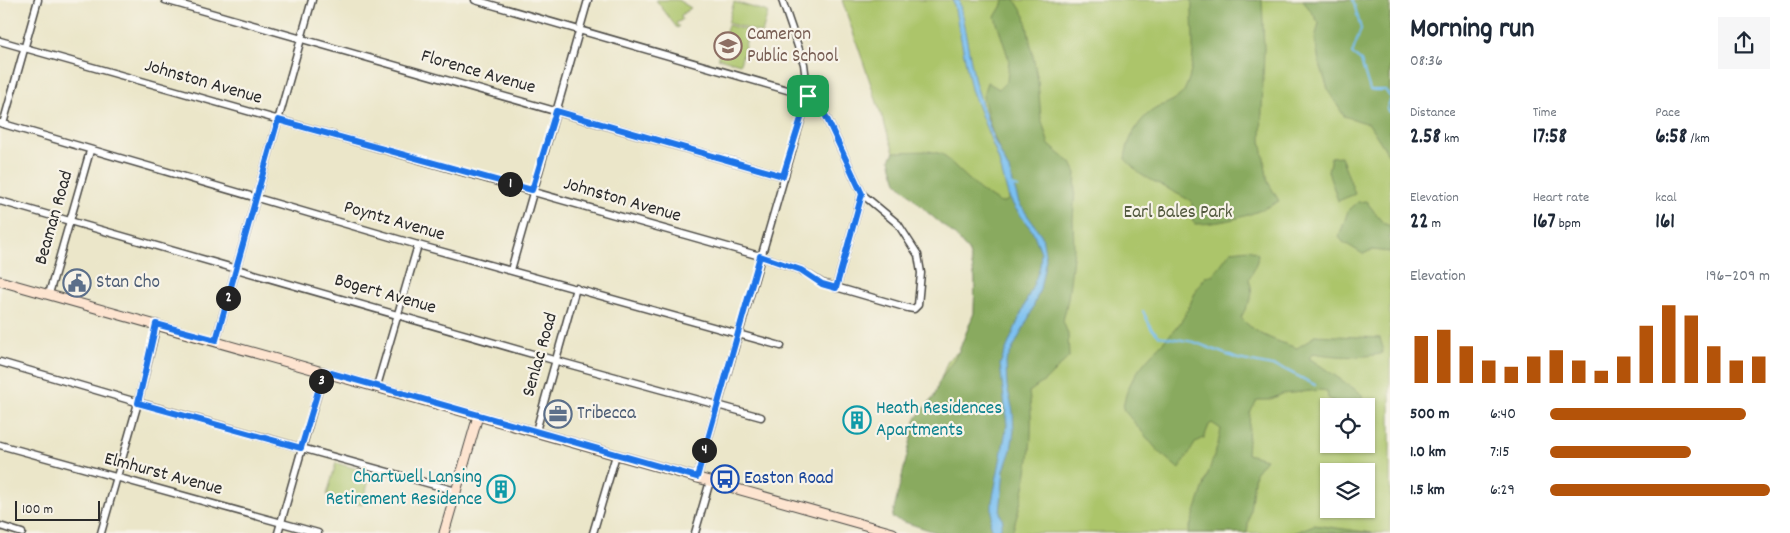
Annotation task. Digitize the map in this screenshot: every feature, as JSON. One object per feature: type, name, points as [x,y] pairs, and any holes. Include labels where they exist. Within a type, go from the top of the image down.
[{"type":"main road","points":[[0,280],[893,533]]},
{"type":"main road","points":[[444,533],[478,416]]},
{"type":"street","points":[[1,124],[26,48],[38,0]]},
{"type":"street","name":"Florence Avenue","points":[[165,0],[783,176]]},
{"type":"street","points":[[216,340],[312,0]]},
{"type":"street","points":[[475,0],[808,96],[821,106],[862,194],[836,288]]},
{"type":"street","points":[[512,270],[532,190],[588,0]]},
{"type":"street","points":[[697,477],[737,333],[808,96],[804,64],[782,0]]},
{"type":"street","name":"Johnston Avenue","points":[[0,41],[760,256],[801,270],[822,284],[914,309],[918,305],[921,273],[918,255],[898,224],[862,194]]},
{"type":"street","name":"Poyntz Avenue","points":[[1,124],[90,151],[256,196],[418,245],[781,346]]},
{"type":"street","name":"Beaman Road","points":[[49,294],[90,151]]},
{"type":"street","name":"Bogert Avenue","points":[[0,201],[556,360],[761,416]]},
{"type":"street","points":[[377,386],[418,245]]},
{"type":"street","name":"Senlac Road","points":[[536,431],[576,288]]},
{"type":"street","points":[[100,533],[138,403],[156,324]]},
{"type":"street","points":[[0,362],[138,403],[456,491]]},
{"type":"street","points":[[278,533],[324,371]]},
{"type":"street","name":"Elmhurst Avenue","points":[[0,445],[318,533]]},
{"type":"street","points":[[593,533],[616,455]]},
{"type":"street","points":[[695,533],[710,481]]},
{"type":"street","points":[[0,526],[22,533]]},
{"type":"green space","points":[[656,0],[678,0],[691,8],[681,15],[682,20],[676,23],[679,27],[677,28]]},
{"type":"green space","name":"Earl Bales Park","points":[[842,0],[1390,0],[1390,533],[941,533],[912,432],[916,418],[934,397],[948,360],[959,351],[974,313],[975,279],[969,253],[957,236],[927,212],[897,182],[890,160],[894,152]]},
{"type":"green space","points":[[1005,0],[1015,0],[1025,16],[1038,81],[1041,118],[1049,145],[1071,163],[1076,173],[1073,220],[1074,249],[1068,299],[1063,321],[1068,334],[1069,357],[1046,380],[1029,392],[1031,428],[1028,463],[1022,498],[1012,533],[938,533],[892,518],[916,418],[934,397],[939,382],[959,351],[974,313],[975,279],[969,252],[956,236],[927,212],[897,182],[890,160],[894,152],[929,151],[942,154],[980,190],[1000,203],[1007,201],[1012,191],[1008,172],[991,129],[983,96],[987,82],[999,89],[1007,81],[1009,60],[995,17]]},
{"type":"green space","points":[[1192,0],[1262,0],[1264,49],[1261,140],[1268,182],[1279,201],[1238,218],[1206,224],[1195,224],[1189,216],[1193,209],[1191,201],[1140,174],[1125,159],[1128,144],[1139,123],[1157,108],[1177,98],[1185,89],[1193,57]]},
{"type":"green space","points":[[1303,0],[1390,0],[1390,157],[1369,124],[1344,116],[1329,92],[1319,62],[1315,39],[1319,23]]},
{"type":"green space","points":[[734,2],[768,12],[762,33],[728,23]]},
{"type":"green space","points":[[728,25],[749,31],[740,64],[718,58]]},
{"type":"green space","points":[[1341,156],[1355,194],[1338,201],[1328,171],[1331,157]]},
{"type":"green space","points":[[1366,201],[1383,223],[1390,226],[1390,252],[1372,250],[1363,254],[1343,242],[1339,237],[1348,211],[1358,202]]},
{"type":"green space","points":[[1250,249],[1258,254],[1249,280],[1252,292],[1250,300],[1241,318],[1253,329],[1267,337],[1297,348],[1310,340],[1314,335],[1380,338],[1383,348],[1381,354],[1347,356],[1313,353],[1309,358],[1359,392],[1363,396],[1361,398],[1328,398],[1327,391],[1321,390],[1282,394],[1269,400],[1257,400],[1250,413],[1247,454],[1266,459],[1255,473],[1247,533],[1188,533],[1218,444],[1221,429],[1212,423],[1209,425],[1204,438],[1196,442],[1179,469],[1158,451],[1123,409],[1130,383],[1137,372],[1180,323],[1202,281],[1206,276],[1213,275],[1231,251]]},
{"type":"green space","points":[[336,463],[371,473],[362,505],[327,495]]},
{"type":"green space","points":[[1314,525],[1373,533],[1293,533]]},
{"type":"water","points":[[953,0],[959,0],[975,82],[995,142],[1009,170],[1019,203],[1042,236],[1046,259],[1040,289],[1031,313],[1006,362],[1007,386],[1013,411],[1014,431],[1011,450],[1004,470],[1000,513],[1003,521],[999,533],[993,533],[990,522],[1007,425],[1000,364],[1036,278],[1040,266],[1041,252],[1033,232],[1008,195],[998,158],[971,89]]},
{"type":"waterway","points":[[1353,0],[1361,29],[1352,54],[1361,61],[1370,90],[1385,90],[1390,97]]},
{"type":"waterway","points":[[1390,100],[1387,109],[1390,112]]},
{"type":"waterway","points":[[1011,185],[1018,188]]},
{"type":"waterway","points":[[1143,311],[1151,328],[1159,336],[1194,342],[1238,359],[1282,368],[1315,385]]},
{"type":"place","name":"Cameron Public School","points":[[728,46]]},
{"type":"place","name":"Stan Cho","points":[[77,283]]},
{"type":"place","name":"Tribecca","points":[[558,414]]},
{"type":"place","name":"Heath Residences Apartments","points":[[857,420]]},
{"type":"place","name":"Easton Road","points":[[725,479]]},
{"type":"place","name":"Chartwell Lansing Retirement Residence","points":[[501,489]]},
{"type":"route","points":[[808,96],[821,106],[862,194],[836,288],[822,284],[801,270],[760,256],[697,477],[324,371],[301,448],[138,403],[156,324],[216,340],[278,120],[532,190],[556,111],[783,176],[808,96]]}]
